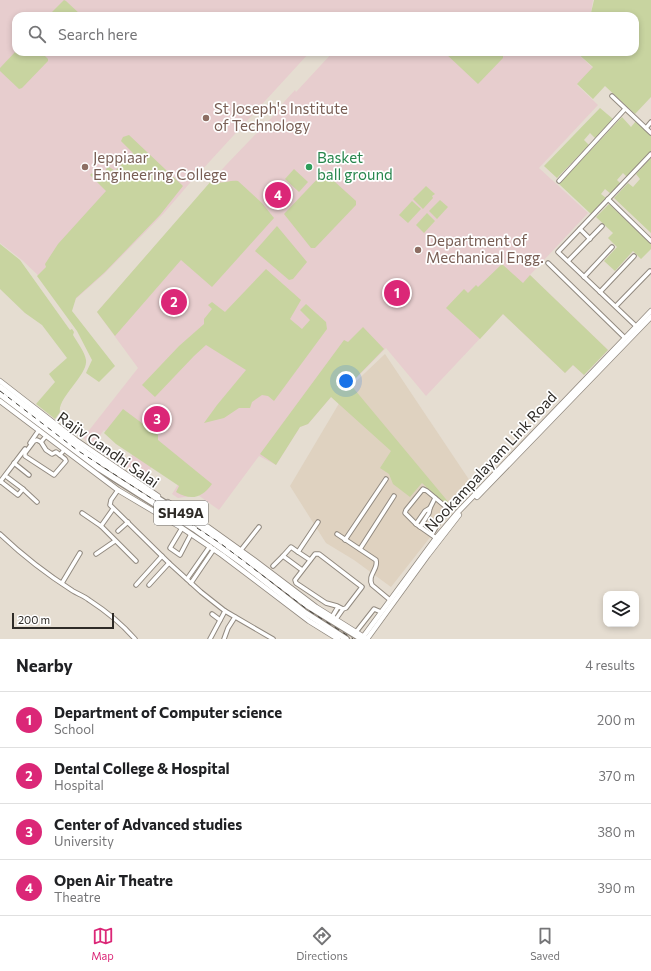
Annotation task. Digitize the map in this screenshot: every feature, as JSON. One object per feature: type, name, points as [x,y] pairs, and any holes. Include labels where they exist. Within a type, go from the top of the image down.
[{"type":"main road","name":"Rajiv Gandhi Salai","points":[[0,387],[100,470],[196,530],[242,563],[304,612],[346,639]]},
{"type":"main road","name":"Rajiv Gandhi Salai","points":[[0,394],[103,465],[199,525],[308,606],[365,638]]},
{"type":"street","points":[[612,96],[651,133]]},
{"type":"street","points":[[559,181],[625,109]]},
{"type":"street","points":[[646,128],[651,122]]},
{"type":"street","points":[[638,328],[558,252],[651,154]]},
{"type":"street","points":[[608,200],[651,241]]},
{"type":"street","points":[[568,261],[602,226]]},
{"type":"street","points":[[580,229],[590,238]]},
{"type":"street","points":[[584,277],[612,247]]},
{"type":"street","points":[[600,292],[634,256]]},
{"type":"street","points":[[548,263],[625,338]]},
{"type":"street","points":[[616,306],[650,271]]},
{"type":"street","name":"Nookampalayam Link Road","points":[[365,638],[460,514],[638,328],[651,311]]},
{"type":"street","name":"Nookampalayam Link Road","points":[[365,638],[381,612],[436,538],[458,512],[625,338],[651,318]]},
{"type":"street","points":[[0,381],[76,440],[158,496],[208,527],[269,571],[295,592],[365,638]]},
{"type":"street","points":[[0,401],[118,490],[192,534],[251,575],[309,621],[338,639]]},
{"type":"street","points":[[22,490],[18,495],[0,481],[39,430]]},
{"type":"street","points":[[41,442],[46,436]]},
{"type":"street","points":[[38,440],[46,450],[52,454],[56,452],[60,455],[66,461],[56,474],[53,475],[24,454],[34,441],[38,440]]},
{"type":"street","points":[[60,455],[64,450]]},
{"type":"street","points":[[14,463],[29,475]]},
{"type":"street","points":[[7,476],[36,502]]},
{"type":"street","points":[[345,540],[386,479]]},
{"type":"street","points":[[118,490],[110,502],[113,509],[170,564],[225,611],[273,639]]},
{"type":"street","points":[[432,534],[446,508],[427,491],[421,490],[406,510],[406,514],[416,524],[436,538]]},
{"type":"street","points":[[360,549],[394,496]]},
{"type":"street","points":[[420,527],[428,515],[435,498]]},
{"type":"street","points":[[416,524],[425,511],[430,508]]},
{"type":"street","points":[[100,526],[113,509]]},
{"type":"street","points":[[82,513],[100,526],[136,561]]},
{"type":"street","points":[[118,531],[128,522]]},
{"type":"street","points":[[298,552],[318,522]]},
{"type":"street","points":[[240,550],[259,527]]},
{"type":"street","points":[[182,528],[170,548],[180,554],[192,534]]},
{"type":"street","points":[[0,534],[62,583],[116,619],[135,639]]},
{"type":"street","points":[[337,534],[372,557],[377,563],[370,579],[372,585],[390,600]]},
{"type":"street","points":[[96,554],[115,541]]},
{"type":"street","points":[[273,566],[291,546],[310,560]]},
{"type":"street","points":[[187,579],[212,548]]},
{"type":"street","points":[[191,583],[212,548]]},
{"type":"street","points":[[62,583],[80,554]]},
{"type":"street","points":[[334,618],[346,608],[362,588],[361,585],[319,554],[315,554],[295,580],[296,583],[326,603],[343,609]]},
{"type":"street","points":[[136,585],[162,556]]},
{"type":"street","points":[[283,556],[302,570]]},
{"type":"street","points":[[149,585],[170,564]]},
{"type":"street","points":[[334,618],[338,607]]},
{"type":"street","points":[[356,632],[374,609],[381,612]]},
{"type":"street","points":[[210,639],[225,611]]},
{"type":"street","points":[[212,614],[220,620]]},
{"type":"street","points":[[224,639],[228,628],[235,617]]},
{"type":"shaded area","name":"Jeppiaar Engineering College","points":[[0,0],[593,0],[591,12],[12,12],[12,56],[306,56],[164,213],[104,274],[69,305],[22,260],[0,243]]},
{"type":"shaded area","points":[[329,56],[580,56],[593,68],[577,85],[598,105],[539,168],[588,213],[530,275],[608,350],[584,375],[573,365],[565,373],[503,314],[426,396],[386,348],[350,384],[331,397],[308,424],[300,427],[276,465],[259,456],[219,510],[198,495],[178,498],[172,494],[179,483],[152,466],[144,479],[126,466],[134,452],[116,441],[104,430],[93,445],[83,438],[138,368],[97,312],[226,165],[277,112],[295,90],[296,92]]},
{"type":"shaded area","points":[[385,354],[472,484],[391,587],[354,560],[326,543],[290,486],[347,390]]},
{"type":"green space","points":[[64,0],[78,12],[52,12]]},
{"type":"green space","points":[[594,0],[651,0],[651,97],[635,114],[605,86],[593,99],[577,84],[593,67],[581,56],[639,56],[639,12],[591,12]]},
{"type":"green space","points":[[12,55],[45,56],[48,59],[48,61],[22,88],[19,89],[0,71],[0,68]]},
{"type":"green space","points":[[448,56],[503,56],[503,58],[478,84]]},
{"type":"green space","points":[[600,108],[613,119],[595,138],[590,133],[584,140],[589,145],[557,178],[544,166]]},
{"type":"green space","points":[[622,117],[631,127],[636,121],[651,135],[651,152],[627,177],[623,173],[617,180],[621,184],[611,194],[605,189],[601,194],[606,198],[591,214],[559,184]]},
{"type":"green space","points":[[129,135],[183,186],[160,215],[105,272],[76,298],[72,311],[115,366],[99,382],[86,373],[92,360],[77,331],[37,276],[46,267],[45,264],[58,244],[106,191],[90,175],[92,173],[97,179],[102,178],[108,166],[115,171],[133,153],[121,141],[123,137]]},
{"type":"green space","points":[[651,158],[651,233],[614,198],[628,183],[633,187],[640,179],[636,174]]},
{"type":"green space","points":[[294,169],[308,182],[299,192],[285,179]]},
{"type":"green space","points":[[324,172],[356,201],[356,205],[315,248],[311,248],[284,214]]},
{"type":"green space","points":[[212,180],[215,182],[238,181],[262,203],[274,218],[212,287],[181,260],[115,336],[97,312]]},
{"type":"green space","points":[[426,186],[435,194],[423,209],[413,199]]},
{"type":"green space","points":[[440,200],[448,207],[437,219],[429,211]]},
{"type":"green space","points":[[412,201],[421,209],[408,223],[399,215]]},
{"type":"green space","points":[[609,204],[651,244],[651,249],[641,259],[633,251],[615,271],[604,261],[617,247],[608,238],[613,233],[596,217]]},
{"type":"green space","points":[[427,213],[435,221],[424,233],[416,225]]},
{"type":"green space","points":[[277,226],[307,262],[293,279],[289,280],[255,251]]},
{"type":"green space","points":[[0,244],[20,260],[70,330],[72,329],[74,332],[73,335],[83,350],[86,360],[85,366],[63,400],[60,406],[60,412],[55,419],[36,404],[55,382],[49,374],[67,358],[42,325],[25,313],[0,289]]},
{"type":"green space","points":[[502,264],[523,283],[530,275],[608,350],[584,375],[573,365],[565,373],[503,314],[480,339],[446,308],[464,289],[468,293],[476,285],[478,287]]},
{"type":"green space","points":[[266,269],[301,300],[290,319],[302,329],[310,320],[300,310],[306,304],[326,322],[327,329],[274,401],[268,396],[262,395],[252,402],[250,408],[239,408],[224,418],[204,423],[246,370],[206,345],[155,397],[142,385],[179,346],[204,324],[204,319],[212,309],[208,305],[212,302],[225,312]]},
{"type":"green space","points":[[363,327],[384,349],[350,384],[455,510],[453,512],[422,483],[410,497],[393,484],[389,474],[380,468],[391,451],[331,397],[308,424],[300,427],[276,465],[260,454],[344,340],[348,342]]},
{"type":"green space","points":[[123,409],[158,435],[158,440],[212,484],[208,489],[196,497],[181,495],[176,492],[179,486],[116,444],[104,433]]},
{"type":"railway","points":[[0,391],[77,450],[220,543],[308,610],[353,639]]},
{"type":"place","name":"St Joseph's Institute of Technology","points":[[206,118]]},
{"type":"place","name":"Jeppiaar Engineering College","points":[[85,167]]},
{"type":"place","name":"Basket ball ground","points":[[309,167]]},
{"type":"place","name":"Open Air Theatre","points":[[278,195]]},
{"type":"place","name":"Department of Mechanical Engg.","points":[[418,250]]},
{"type":"place","name":"Department of Computer science","points":[[397,293]]},
{"type":"place","name":"Dental College & Hospital","points":[[174,302]]},
{"type":"place","name":"Center of Advanced studies","points":[[157,419]]}]
